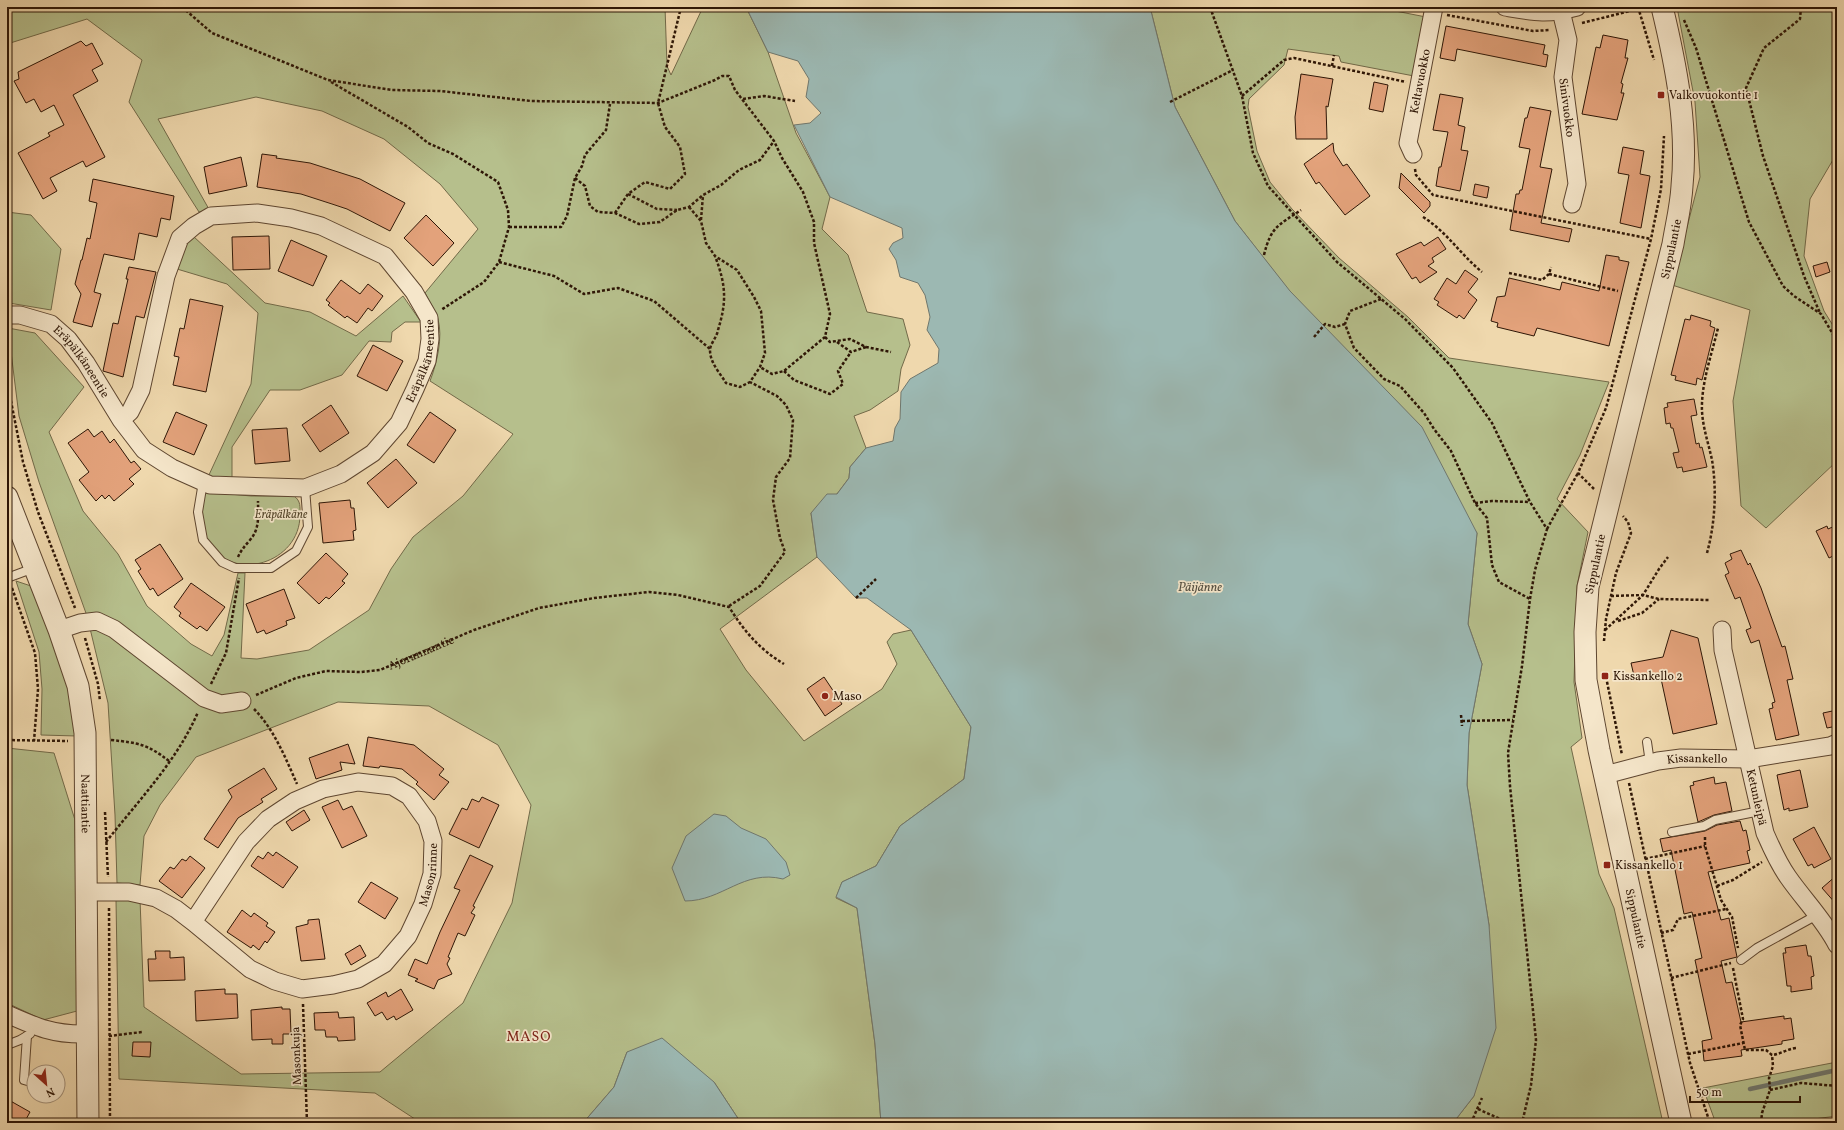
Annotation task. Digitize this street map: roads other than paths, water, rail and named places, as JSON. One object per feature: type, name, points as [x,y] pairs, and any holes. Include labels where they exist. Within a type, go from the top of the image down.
[{"type":"street","name":"Keltavuokko","points":[[1413,154],[1408,143],[1434,7]]},
{"type":"street","points":[[1505,7],[1539,13],[1569,9]]},
{"type":"street","name":"Sippulantie","points":[[1662,8],[1682,110],[1684,148],[1682,186],[1671,252],[1588,587],[1585,632],[1586,680],[1605,776],[1681,1123]]},
{"type":"street","name":"Sinivuokko","points":[[1569,9],[1568,40],[1563,78],[1577,184],[1572,204]]},
{"type":"street","name":"Eräpälkäneentie","points":[[7,316],[20,315],[51,324],[68,339],[86,363],[121,420],[144,450],[172,468],[210,485],[305,488],[341,474],[373,453],[399,423],[415,389],[426,360],[426,339],[429,318],[414,292],[385,256],[321,226],[291,218],[257,213],[211,216],[194,226],[180,238],[166,276],[141,390],[130,412],[121,420]]},
{"type":"street","name":"Naattiantie","points":[[7,498],[59,630],[78,686],[85,733],[88,1123]]},
{"type":"street","points":[[59,630],[80,623],[97,621],[114,629],[204,698],[221,704],[242,701]]},
{"type":"street","name":"Ketunleipä","points":[[1722,630],[1723,650],[1765,833],[1774,855],[1787,876],[1831,933],[1837,946]]},
{"type":"street","name":"Kissankello","points":[[1605,776],[1650,763],[1681,758],[1748,759],[1830,746],[1837,743]]},
{"type":"street","name":"Masonrinne","points":[[87,892],[129,892],[156,898],[176,909],[194,922],[250,969],[275,981],[302,989],[333,985],[358,979],[384,964],[408,936],[423,904],[432,874],[433,841],[427,820],[409,796],[392,786],[358,782],[323,789],[295,800],[268,819],[246,842],[194,922]]},
{"type":"street","points":[[7,1014],[33,1032],[87,1034]]},
{"type":"lane","points":[[203,482],[198,512],[203,540],[222,562],[238,568],[271,568],[296,551],[308,527],[305,488]]},
{"type":"lane","points":[[8,577],[35,568]]},
{"type":"lane","points":[[1647,742],[1650,763]]},
{"type":"lane","points":[[1672,832],[1704,826],[1715,820],[1760,811]]},
{"type":"lane","points":[[1741,960],[1757,948],[1817,915]]},
{"type":"lane","points":[[7,1045],[20,1040],[33,1032]]},
{"type":"lane","points":[[27,1064],[33,1032]]},
{"type":"lane","points":[[26,1069],[24,1080],[26,1081]]},
{"type":"water","name":"Päijänne","points":[[746,7],[1150,7],[1175,107],[1235,221],[1290,291],[1422,427],[1477,533],[1468,624],[1482,664],[1469,733],[1467,785],[1489,925],[1496,1028],[1474,1096],[1453,1123],[881,1123],[875,1044],[857,908],[836,897],[842,882],[876,866],[900,826],[964,779],[971,727],[911,630],[867,598],[856,598],[817,557],[811,513],[827,494],[837,494],[849,478],[850,467],[866,448],[893,441],[895,428],[900,419],[901,392],[910,379],[938,363],[939,349],[927,330],[930,317],[925,295],[918,283],[900,277],[896,260],[889,249],[893,243],[903,238],[902,228],[830,197],[794,125],[810,123],[821,113],[806,97],[809,79],[798,61],[768,52]]},
{"type":"water","points":[[714,814],[726,816],[741,828],[766,839],[786,862],[790,875],[783,879],[769,877],[756,878],[711,896],[698,900],[685,901],[672,868],[686,836]]},
{"type":"water","points":[[662,1038],[714,1082],[741,1123],[583,1123],[614,1087],[627,1052]]},
{"type":"waterway","points":[[1750,1089],[1837,1070]]},
{"type":"place","name":"Valkovuokontie 1","points":[[1661,95]]},
{"type":"place","name":"Kissankello 2","points":[[1605,676]]},
{"type":"place","name":"Maso","points":[[825,696]]},
{"type":"place","name":"Kissankello 1","points":[[1607,865]]},
{"type":"district","name":"MASO","points":[[529,1036]]},
{"type":"park label","name":"Eräpälkäne","points":[[281,514]]}]
